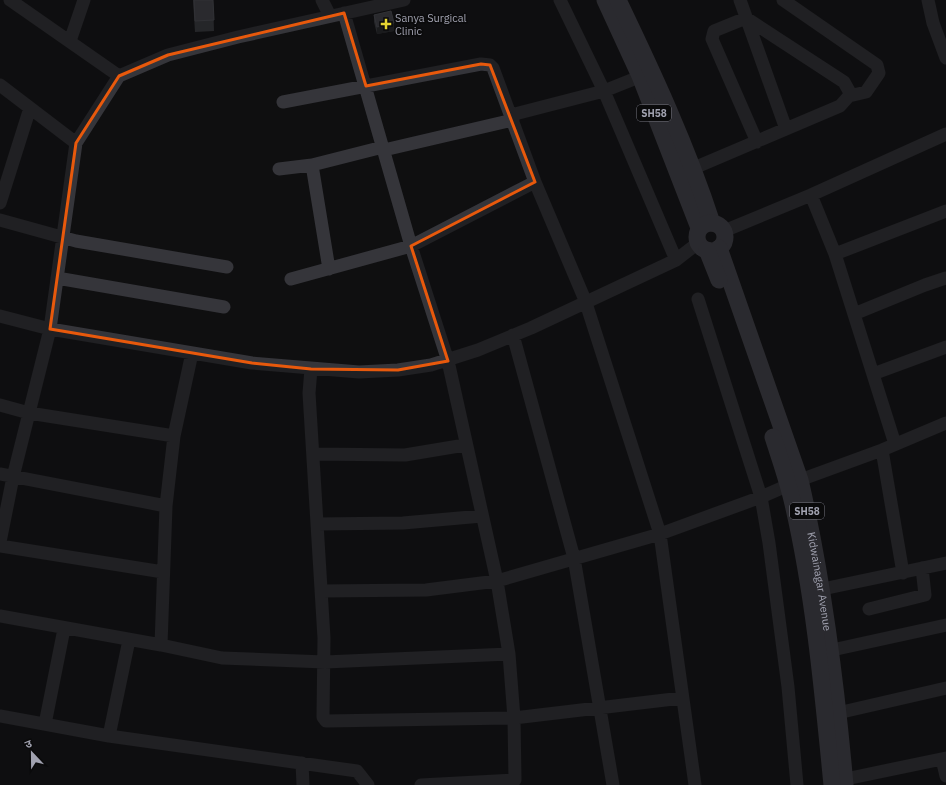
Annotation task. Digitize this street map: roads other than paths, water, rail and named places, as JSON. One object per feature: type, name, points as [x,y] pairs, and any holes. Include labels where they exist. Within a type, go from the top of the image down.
[{"type":"main road","name":"Kidwainagar Avenue","points":[[605,0],[646,74],[694,168],[710,237]]},
{"type":"main road","name":"Kidwainagar Avenue","points":[[618,0],[710,237],[794,483],[815,591],[824,652],[838,783]]},
{"type":"street","points":[[322,0],[330,16]]},
{"type":"street","points":[[0,542],[13,477],[50,329],[76,143],[119,76],[168,55],[238,36],[404,0]]},
{"type":"street","points":[[560,0],[604,91],[676,260]]},
{"type":"street","points":[[740,0],[786,129]]},
{"type":"street","points":[[694,168],[840,106],[849,96],[866,92],[879,73],[877,65],[783,0]]},
{"type":"street","points":[[928,0],[933,23],[946,58]]},
{"type":"street","points":[[12,1],[119,76]]},
{"type":"street","points":[[70,41],[86,2]]},
{"type":"street","points":[[344,13],[411,246],[448,361],[465,445],[497,581],[509,654],[514,718],[515,783],[421,785]]},
{"type":"street","points":[[746,18],[844,82],[849,91],[849,96]]},
{"type":"street","points":[[746,18],[714,32],[712,39],[757,142]]},
{"type":"street","points":[[283,102],[481,64],[490,65],[493,68],[535,182],[585,300],[660,534],[695,785]]},
{"type":"street","points":[[279,169],[312,165],[512,118],[604,91],[646,74]]},
{"type":"street","points":[[0,85],[76,143]]},
{"type":"street","points":[[0,203],[30,108]]},
{"type":"street","points":[[0,316],[50,329],[252,364],[359,372],[430,365],[448,361],[513,336],[585,300],[676,260],[710,237],[811,195],[946,134]]},
{"type":"street","points":[[312,165],[329,269]]},
{"type":"street","points":[[290,279],[411,246],[535,182]]},
{"type":"street","points":[[811,195],[835,254],[895,444]]},
{"type":"street","points":[[835,254],[946,211]]},
{"type":"street","points":[[0,220],[76,241],[227,268]]},
{"type":"street","points":[[57,278],[224,307]]},
{"type":"street","points":[[854,314],[946,278]]},
{"type":"street","points":[[698,299],[761,497],[769,543],[788,687],[797,785]]},
{"type":"street","points":[[513,336],[574,558],[612,785]]},
{"type":"street","points":[[873,374],[946,347]]},
{"type":"street","points":[[161,645],[166,506],[174,436],[192,353]]},
{"type":"street","points":[[311,369],[309,393],[325,662],[323,717],[326,721],[514,718],[682,698]]},
{"type":"street","points":[[0,405],[29,413],[174,436]]},
{"type":"street","points":[[321,591],[426,590],[497,581],[660,534],[761,497],[882,450],[946,423]]},
{"type":"street","points":[[313,454],[405,455],[465,445]]},
{"type":"street","points":[[882,450],[903,573]]},
{"type":"street","points":[[0,474],[166,506]]},
{"type":"street","points":[[317,524],[404,523],[482,516]]},
{"type":"street","points":[[0,546],[163,572]]},
{"type":"street","points":[[815,591],[946,563]]},
{"type":"street","points":[[869,609],[924,594],[922,568]]},
{"type":"street","points":[[0,616],[64,629],[161,645],[222,658],[325,662],[509,654]]},
{"type":"street","points":[[824,652],[946,625]]},
{"type":"street","points":[[45,724],[64,629]]},
{"type":"street","points":[[109,736],[129,640]]},
{"type":"street","points":[[831,714],[946,688]]},
{"type":"street","points":[[0,716],[109,736],[357,771],[368,785]]},
{"type":"street","points":[[838,783],[944,759],[946,776]]},
{"type":"street","points":[[302,763],[303,785]]},
{"type":"place","name":"Sanya Surgical Clinic","points":[[386,24]]}]
